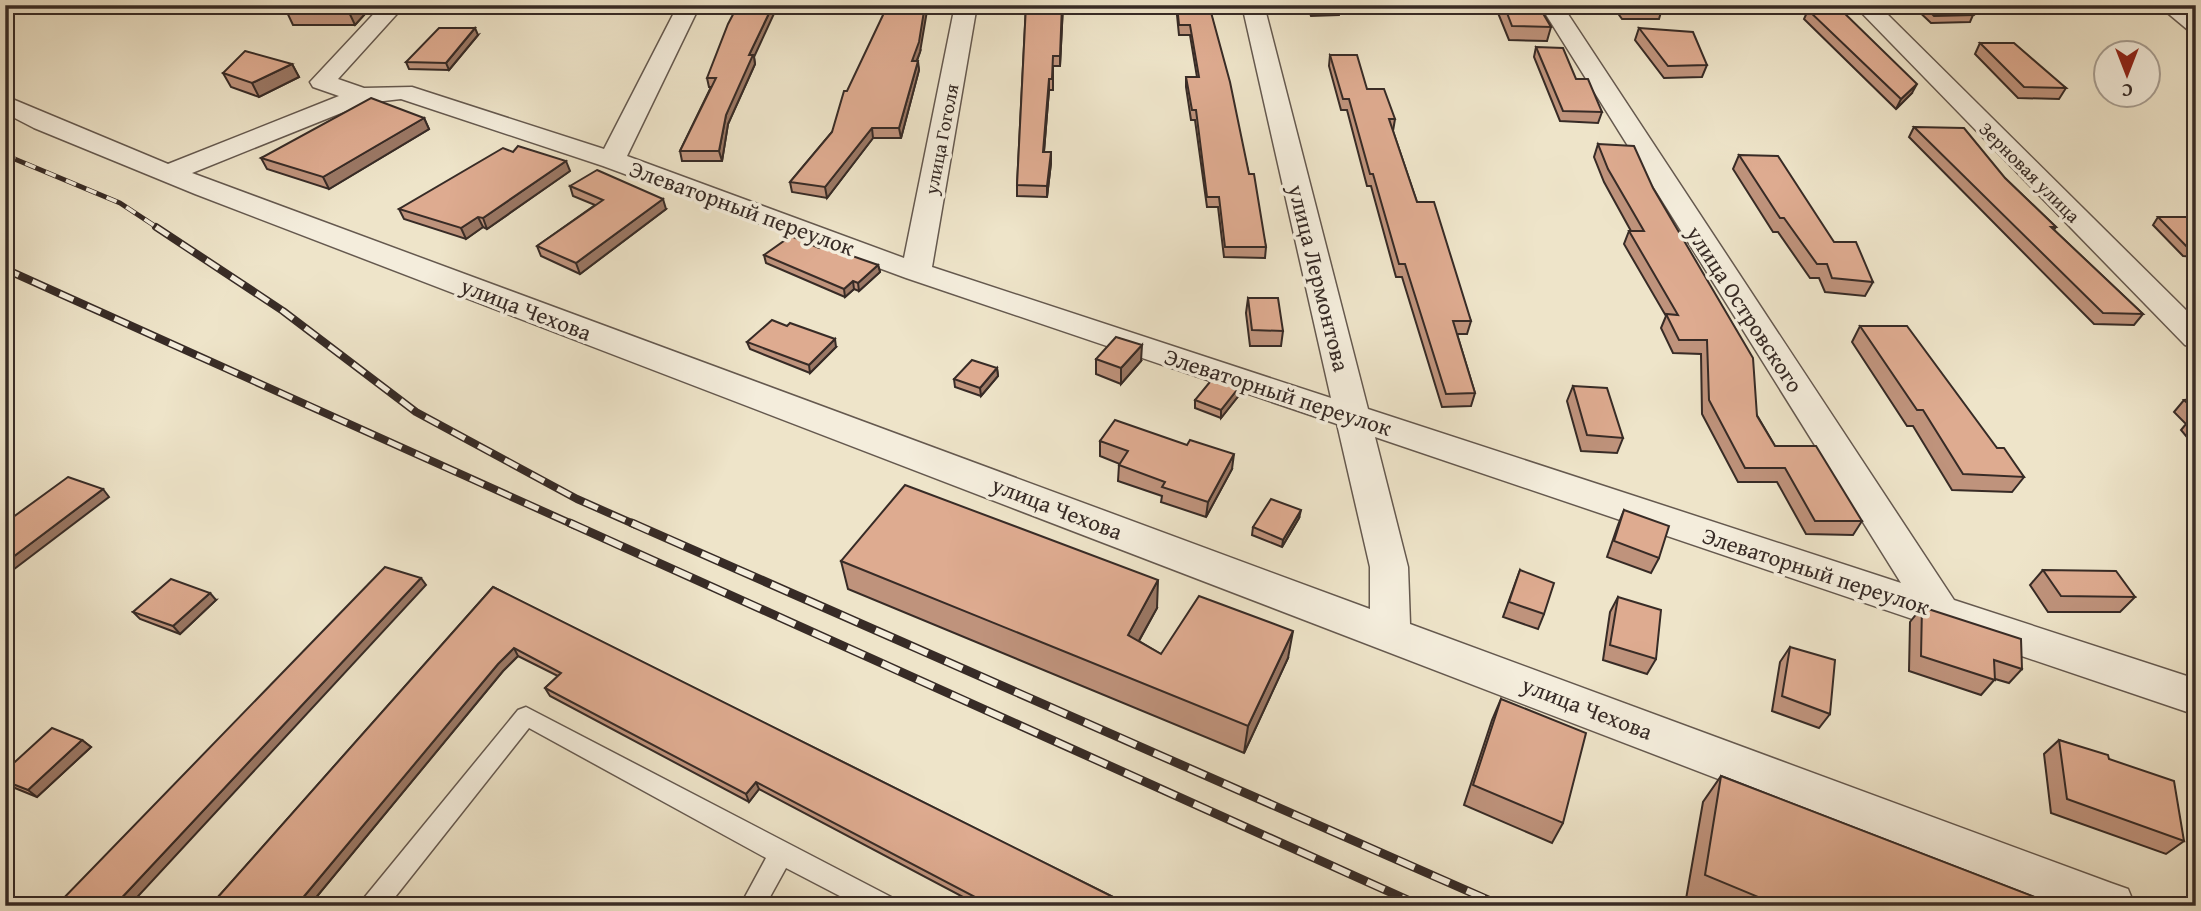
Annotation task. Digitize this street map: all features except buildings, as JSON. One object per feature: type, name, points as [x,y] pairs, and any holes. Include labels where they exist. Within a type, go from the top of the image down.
[{"type":"street","name":"Элеваторный переулок","points":[[362,96],[322,82],[394,5]]},
{"type":"street","points":[[611,160],[689,5]]},
{"type":"street","name":"улица Гоголя","points":[[916,272],[966,5]]},
{"type":"street","name":"улица Лермонтова","points":[[1252,5],[1389,566],[1390,634]]},
{"type":"street","name":"улица Островского","points":[[1551,5],[1940,612]]},
{"type":"street","name":"Зерновая улица","points":[[1865,5],[2196,338]]},
{"type":"street","points":[[2169,5],[2196,24]]},
{"type":"street","name":"Элеваторный переулок","points":[[169,173],[362,96],[403,92],[611,160],[916,272],[2196,697]]},
{"type":"street","name":"улица Чехова","points":[[5,103],[43,123],[169,173],[2111,906]]},
{"type":"lane","points":[[373,906],[526,716],[781,854],[884,906]]},
{"type":"lane","points":[[752,906],[781,854]]},
{"type":"railway","points":[[5,155],[120,203],[158,228]]},
{"type":"railway","points":[[156,227],[283,311],[416,412],[577,499],[636,525]]},
{"type":"railway","points":[[5,269],[574,525]]},
{"type":"railway","points":[[570,523],[1421,906]]},
{"type":"railway","points":[[632,523],[1502,906]]}]
